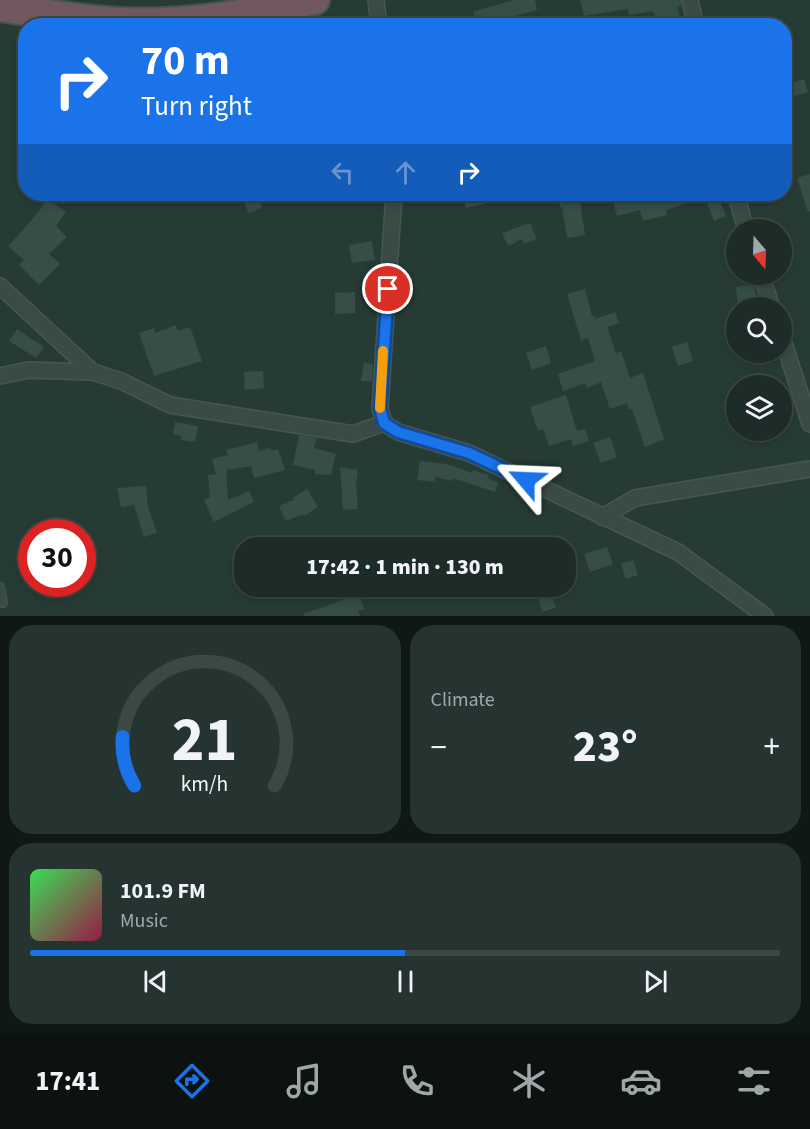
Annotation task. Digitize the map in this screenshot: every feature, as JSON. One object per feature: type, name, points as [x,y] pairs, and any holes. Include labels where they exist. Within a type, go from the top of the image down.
[{"type":"highway","points":[[213,18],[315,0]]},
{"type":"highway","points":[[0,7],[73,18]]},
{"type":"street","points":[[376,0],[378,18]]},
{"type":"street","points":[[690,0],[694,18]]},
{"type":"street","points":[[394,201],[380,408],[384,423],[398,432],[469,453],[678,552],[765,616]]},
{"type":"street","points":[[738,201],[743,219]]},
{"type":"street","points":[[0,286],[93,372]]},
{"type":"street","points":[[790,363],[810,424]]},
{"type":"street","points":[[0,376],[29,369],[93,372],[121,381],[170,405],[202,408],[352,434],[384,423]]},
{"type":"street","points":[[602,517],[635,498],[810,469]]},
{"type":"lane","points":[[0,587],[3,603]]},
{"type":"building","points":[[513,0],[535,0],[537,10],[515,16],[515,18],[474,18],[473,12]]},
{"type":"building","points":[[580,0],[681,0],[681,6],[677,7],[680,18],[655,18],[653,11],[629,15],[628,9],[584,16]]},
{"type":"building","points":[[804,79],[808,92],[792,97],[792,83]]},
{"type":"building","points":[[810,174],[810,211],[808,212],[797,178]]},
{"type":"building","points":[[46,201],[51,201],[66,212],[56,226],[67,237],[49,254],[60,264],[39,285],[19,265],[24,260],[8,246]]},
{"type":"building","points":[[244,201],[260,201],[262,208],[248,213]]},
{"type":"building","points":[[464,201],[483,201],[484,204],[466,208]]},
{"type":"building","points":[[559,201],[580,201],[585,235],[567,238],[562,207]]},
{"type":"building","points":[[613,201],[643,201],[643,203],[693,201],[666,210],[667,215],[643,221],[640,210],[617,216]]},
{"type":"building","points":[[706,201],[720,201],[726,216],[714,221]]},
{"type":"building","points":[[530,223],[537,239],[524,244],[522,239],[508,246],[502,233]]},
{"type":"building","points":[[372,241],[375,260],[352,263],[349,245]]},
{"type":"building","points":[[754,285],[757,297],[737,297],[736,287]]},
{"type":"building","points":[[585,289],[592,316],[594,315],[595,319],[615,312],[619,323],[607,327],[616,353],[621,351],[630,378],[643,373],[664,439],[645,447],[632,409],[629,410],[627,403],[610,409],[601,382],[587,388],[585,383],[563,391],[558,374],[595,361],[588,338],[581,340],[567,294]]},
{"type":"building","points":[[355,292],[355,313],[335,314],[335,293]]},
{"type":"building","points":[[176,325],[178,331],[190,327],[202,361],[154,376],[139,333],[154,328],[155,333]]},
{"type":"building","points":[[17,329],[44,347],[36,358],[9,341]]},
{"type":"building","points":[[687,342],[693,361],[678,366],[672,347]]},
{"type":"building","points":[[546,346],[551,363],[532,370],[526,353]]},
{"type":"building","points":[[364,363],[373,364],[372,381],[361,381]]},
{"type":"building","points":[[263,371],[264,388],[245,390],[244,372]]},
{"type":"building","points":[[566,395],[577,431],[585,429],[589,441],[573,446],[571,439],[549,446],[543,429],[538,431],[530,407]]},
{"type":"building","points":[[175,422],[198,426],[195,442],[181,440],[182,436],[173,434]]},
{"type":"building","points":[[299,435],[317,438],[314,448],[336,454],[331,475],[315,474],[315,470],[293,465]]},
{"type":"building","points":[[610,437],[617,457],[601,463],[593,443]]},
{"type":"building","points":[[257,442],[259,451],[270,448],[271,451],[278,449],[285,470],[254,478],[251,466],[226,470],[228,500],[249,491],[254,502],[214,522],[204,500],[210,497],[208,475],[216,474],[212,459],[228,455],[226,450]]},
{"type":"building","points":[[420,461],[447,464],[472,473],[473,470],[489,475],[488,479],[498,482],[495,492],[453,478],[452,481],[435,477],[435,482],[417,480]]},
{"type":"building","points":[[340,467],[358,470],[356,483],[358,509],[343,510]]},
{"type":"building","points":[[146,486],[148,507],[157,533],[144,537],[134,505],[121,507],[117,488]]},
{"type":"building","points":[[307,489],[318,507],[304,516],[303,514],[286,521],[279,506],[294,500],[293,498]]},
{"type":"building","points":[[607,547],[613,564],[590,572],[584,554]]},
{"type":"building","points":[[633,560],[638,575],[626,579],[621,564]]},
{"type":"building","points":[[342,597],[360,597],[364,609],[358,611],[360,616],[304,616],[303,614],[343,600]]},
{"type":"building","points":[[537,597],[552,597],[556,607],[543,612]]},
{"type":"slow traffic","points":[[380,408],[383,351]]},
{"type":"route","points":[[388,289],[380,408],[384,423],[398,432],[469,453],[526,480]]}]
